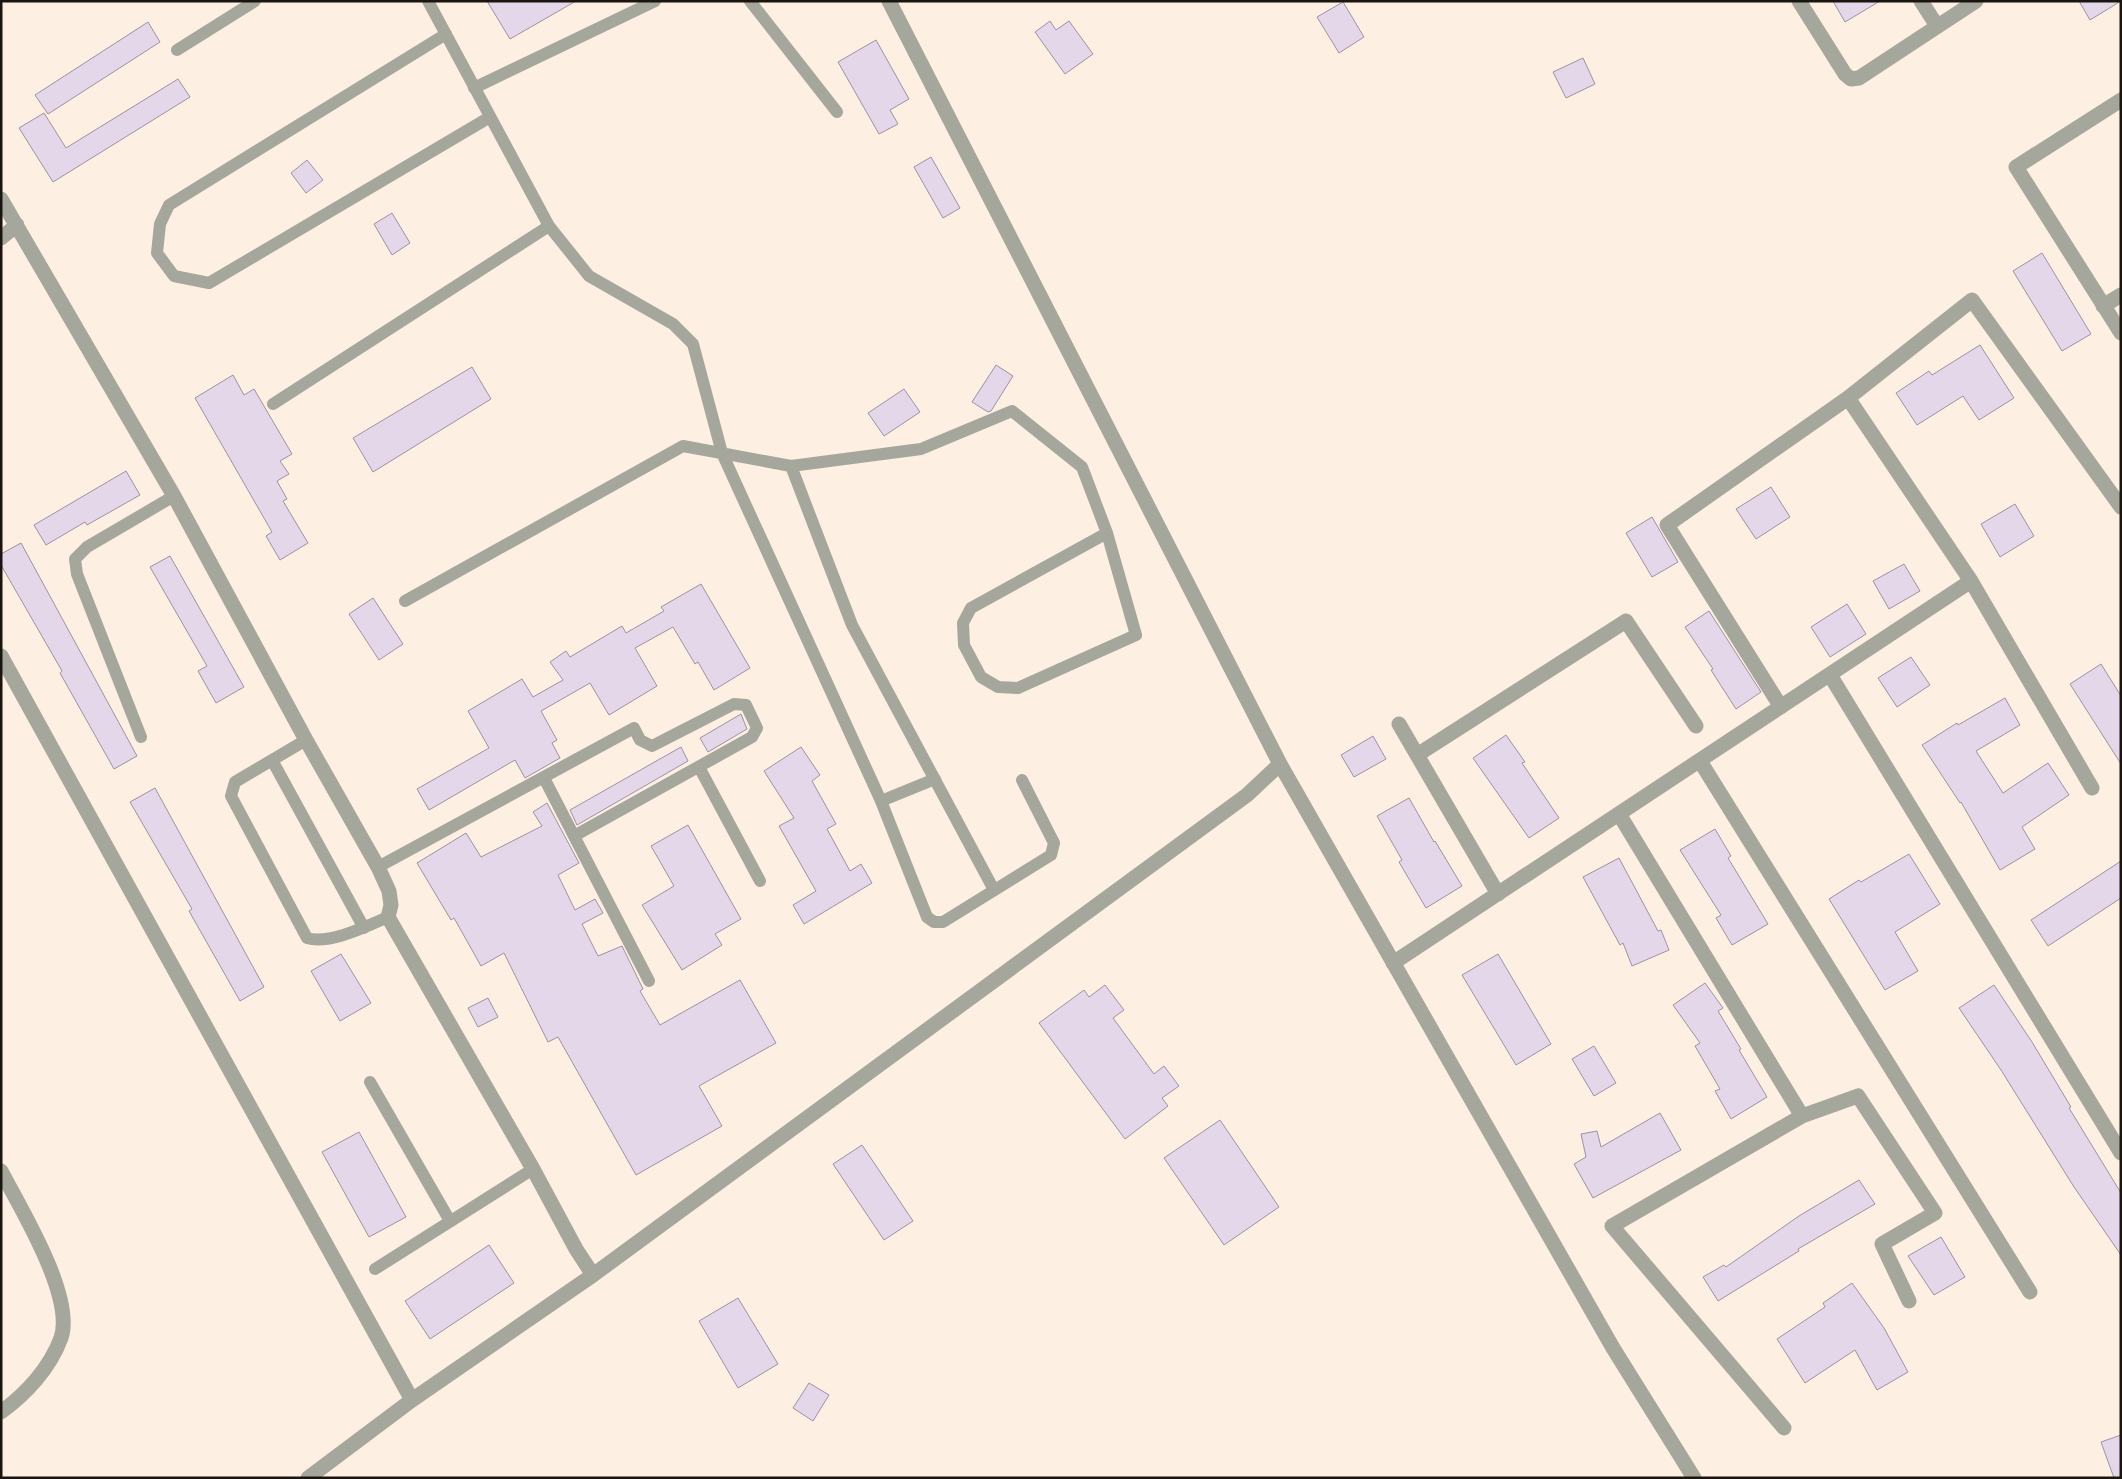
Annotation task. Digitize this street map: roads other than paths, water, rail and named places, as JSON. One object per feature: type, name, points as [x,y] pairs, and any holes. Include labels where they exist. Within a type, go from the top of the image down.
[{"type":"street","points":[[889,1],[1280,764],[1613,1348],[1694,1478]]},
{"type":"street","points":[[1799,1],[1844,74],[1851,78],[1860,78],[1976,1]]},
{"type":"street","points":[[1921,1],[1937,26]]},
{"type":"street","points":[[2121,100],[2016,167],[2121,333]]},
{"type":"street","points":[[1,199],[174,496],[306,740],[378,867],[389,891],[391,905],[388,917],[533,1169],[576,1250],[593,1275]]},
{"type":"street","points":[[1,238],[17,225]]},
{"type":"street","points":[[2103,306],[2121,295]]},
{"type":"street","points":[[1781,707],[1668,525],[1848,398],[1972,300],[2121,507]]},
{"type":"street","points":[[1848,398],[1972,581],[2092,788]]},
{"type":"street","points":[[1393,963],[1972,581]]},
{"type":"street","points":[[1417,755],[1626,621],[1696,726]]},
{"type":"street","points":[[3,662],[412,1400]]},
{"type":"street","points":[[1830,675],[2121,1153]]},
{"type":"street","points":[[1399,724],[1498,894]]},
{"type":"street","points":[[1700,761],[2030,1292]]},
{"type":"street","points":[[308,1478],[412,1400],[593,1275],[1246,796],[1280,764]]},
{"type":"street","points":[[1619,814],[1802,1116]]},
{"type":"street","points":[[1784,1428],[1612,1226],[1802,1116],[1858,1096],[1935,1213],[1882,1244],[1909,1301]]},
{"type":"street","points":[[1,1171],[46,1256],[62,1302],[62,1337],[45,1368],[16,1401],[1,1412]]},
{"type":"lane","points":[[177,50],[255,1]]},
{"type":"lane","points":[[428,1],[549,226],[589,276],[673,324],[693,344],[722,453],[882,801],[927,917],[934,922],[943,922],[1051,856],[1054,843],[1022,780]]},
{"type":"lane","points":[[474,88],[655,1]]},
{"type":"lane","points":[[750,1],[838,112]]},
{"type":"lane","points":[[446,34],[168,205],[160,224],[157,254],[174,276],[209,282],[490,117]]},
{"type":"lane","points":[[273,404],[549,226]]},
{"type":"lane","points":[[405,601],[683,446],[791,466],[921,449],[1012,411],[1082,466],[1107,533],[1136,636],[1018,688],[998,687],[981,678],[964,645],[963,623],[971,608],[1107,533]]},
{"type":"lane","points":[[791,466],[852,625],[994,890]]},
{"type":"lane","points":[[141,738],[76,574],[75,559],[87,547],[174,496]]},
{"type":"lane","points":[[378,867],[634,728],[640,740],[652,746],[734,704],[746,705],[757,728],[752,737],[574,836]]},
{"type":"lane","points":[[306,740],[235,782],[230,796],[307,938],[317,941],[364,928],[388,917]]},
{"type":"lane","points":[[272,760],[364,928]]},
{"type":"lane","points":[[699,767],[760,880]]},
{"type":"lane","points":[[544,778],[649,981]]},
{"type":"lane","points":[[882,801],[935,779]]},
{"type":"lane","points":[[370,1082],[450,1221]]},
{"type":"lane","points":[[375,1268],[533,1169]]}]
